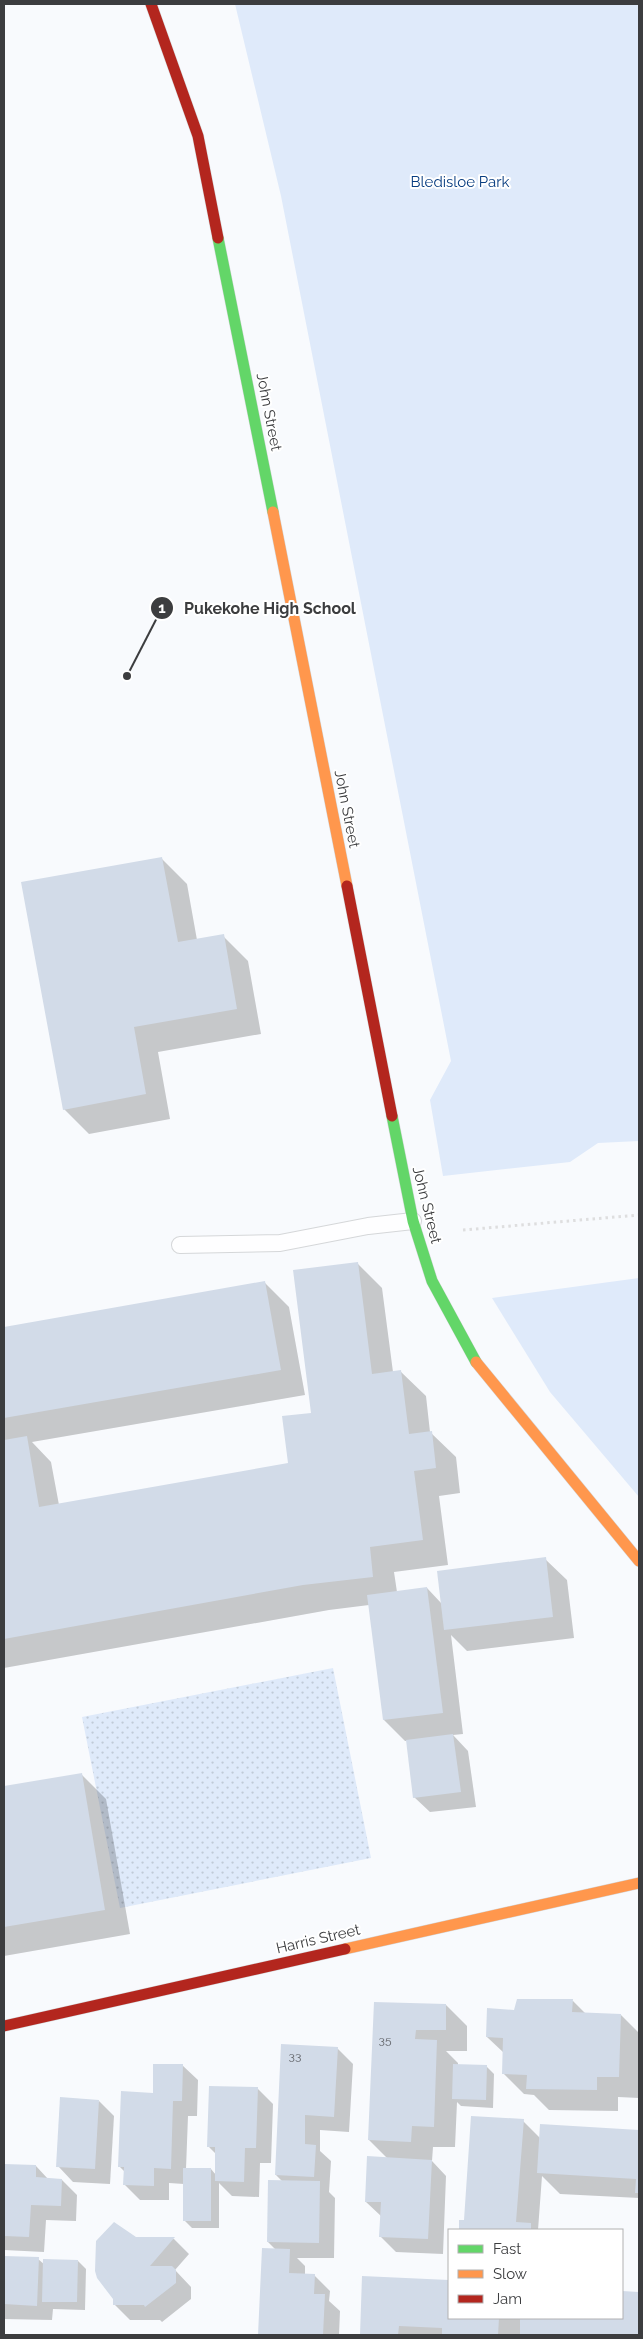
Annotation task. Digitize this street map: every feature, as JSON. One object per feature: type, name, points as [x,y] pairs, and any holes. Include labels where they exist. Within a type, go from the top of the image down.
[{"type":"street","name":"John Street","points":[[151,4],[198,136],[413,1222],[432,1281],[472,1357],[639,1561]]},
{"type":"street","name":"Harris Street","points":[[4,2026],[639,1883]]},
{"type":"lane","points":[[180,1245],[280,1243],[368,1226],[413,1222]]},
{"type":"path","points":[[463,1230],[639,1215]]},
{"type":"green space","name":"Bledisloe Park","points":[[235,4],[639,4],[639,1141],[598,1143],[570,1162],[443,1176],[430,1100],[451,1061],[281,196]]},
{"type":"green space","points":[[639,1278],[639,1497],[550,1392],[492,1298]]},
{"type":"green space","points":[[333,1668],[371,1858],[120,1908],[82,1717]]},
{"type":"building","points":[[162,857],[178,942],[224,934],[237,1009],[134,1027],[146,1094],[63,1110],[21,882]]},
{"type":"building","points":[[358,1262],[372,1374],[401,1370],[409,1434],[432,1431],[436,1468],[414,1471],[423,1540],[370,1547],[373,1577],[303,1585],[4,1639],[4,1440],[27,1436],[39,1507],[288,1463],[282,1416],[311,1413],[293,1270]]},
{"type":"building","points":[[265,1281],[281,1370],[4,1418],[4,1327]]},
{"type":"building","points":[[546,1557],[553,1617],[444,1630],[437,1571]]},
{"type":"building","points":[[427,1587],[443,1713],[383,1720],[367,1595]]},
{"type":"building","points":[[453,1734],[461,1792],[413,1798],[406,1740]]},
{"type":"building","points":[[82,1773],[105,1910],[4,1927],[4,1786]]},
{"type":"building","points":[[517,1999],[573,1999],[572,2012],[621,2014],[619,2077],[597,2077],[597,2090],[526,2089],[527,2075],[502,2074],[503,2038],[486,2037],[487,2008],[514,2010]]},
{"type":"building","points":[[374,2002],[446,2004],[446,2030],[416,2030],[415,2039],[437,2040],[434,2127],[412,2126],[411,2142],[368,2140]]},
{"type":"building","points":[[281,2044],[338,2047],[334,2117],[305,2115],[305,2144],[316,2145],[314,2177],[275,2175]]},
{"type":"building","points":[[153,2064],[183,2064],[182,2101],[173,2101],[171,2169],[154,2168],[154,2186],[123,2185],[124,2167],[118,2167],[121,2091],[153,2093]]},
{"type":"building","points":[[453,2064],[487,2065],[486,2100],[452,2099]]},
{"type":"building","points":[[209,2086],[258,2087],[256,2148],[245,2148],[244,2182],[215,2181],[215,2147],[207,2147]]},
{"type":"building","points":[[60,2097],[99,2100],[95,2169],[56,2167]]},
{"type":"building","points":[[471,2116],[524,2119],[516,2222],[531,2223],[531,2229],[459,2229],[459,2220],[464,2220]]},
{"type":"building","points":[[540,2124],[639,2130],[639,2193],[635,2193],[636,2179],[537,2173]]},
{"type":"building","points":[[367,2156],[432,2160],[428,2239],[379,2237],[381,2202],[365,2202]]},
{"type":"building","points":[[4,2164],[36,2165],[36,2177],[62,2179],[61,2206],[31,2205],[29,2237],[4,2236]]},
{"type":"building","points":[[183,2168],[211,2168],[211,2221],[183,2221]]},
{"type":"building","points":[[268,2180],[320,2181],[319,2243],[267,2242]]},
{"type":"building","points":[[114,2222],[136,2237],[175,2237],[150,2266],[172,2266],[176,2270],[176,2283],[145,2307],[144,2305],[113,2305],[113,2299],[97,2278],[95,2271],[96,2241]]},
{"type":"building","points":[[262,2248],[290,2249],[289,2273],[315,2274],[314,2294],[325,2294],[323,2335],[258,2335]]},
{"type":"building","points":[[4,2256],[39,2257],[37,2306],[4,2304]]},
{"type":"building","points":[[43,2259],[78,2260],[77,2302],[42,2302]]},
{"type":"building","points":[[362,2276],[448,2280],[448,2319],[499,2319],[498,2335],[442,2335],[442,2328],[399,2326],[398,2335],[360,2335]]},
{"type":"building","points":[[623,2291],[639,2292],[639,2335],[520,2335],[520,2319],[623,2319]]},
{"type":"traffic: fast","points":[[218,238],[273,512]]},
{"type":"traffic: fast","points":[[392,1116],[413,1221],[432,1281],[476,1362]]},
{"type":"traffic: slow","points":[[273,512],[347,886]]},
{"type":"traffic: slow","points":[[476,1362],[639,1561]]},
{"type":"traffic: slow","points":[[345,1949],[639,1883]]},
{"type":"traffic: jam","points":[[151,4],[198,136],[218,238]]},
{"type":"traffic: jam","points":[[347,886],[392,1116]]},
{"type":"traffic: jam","points":[[4,2026],[345,1949]]},
{"type":"place","name":"Pukekohe High School","points":[[127,676]]}]
